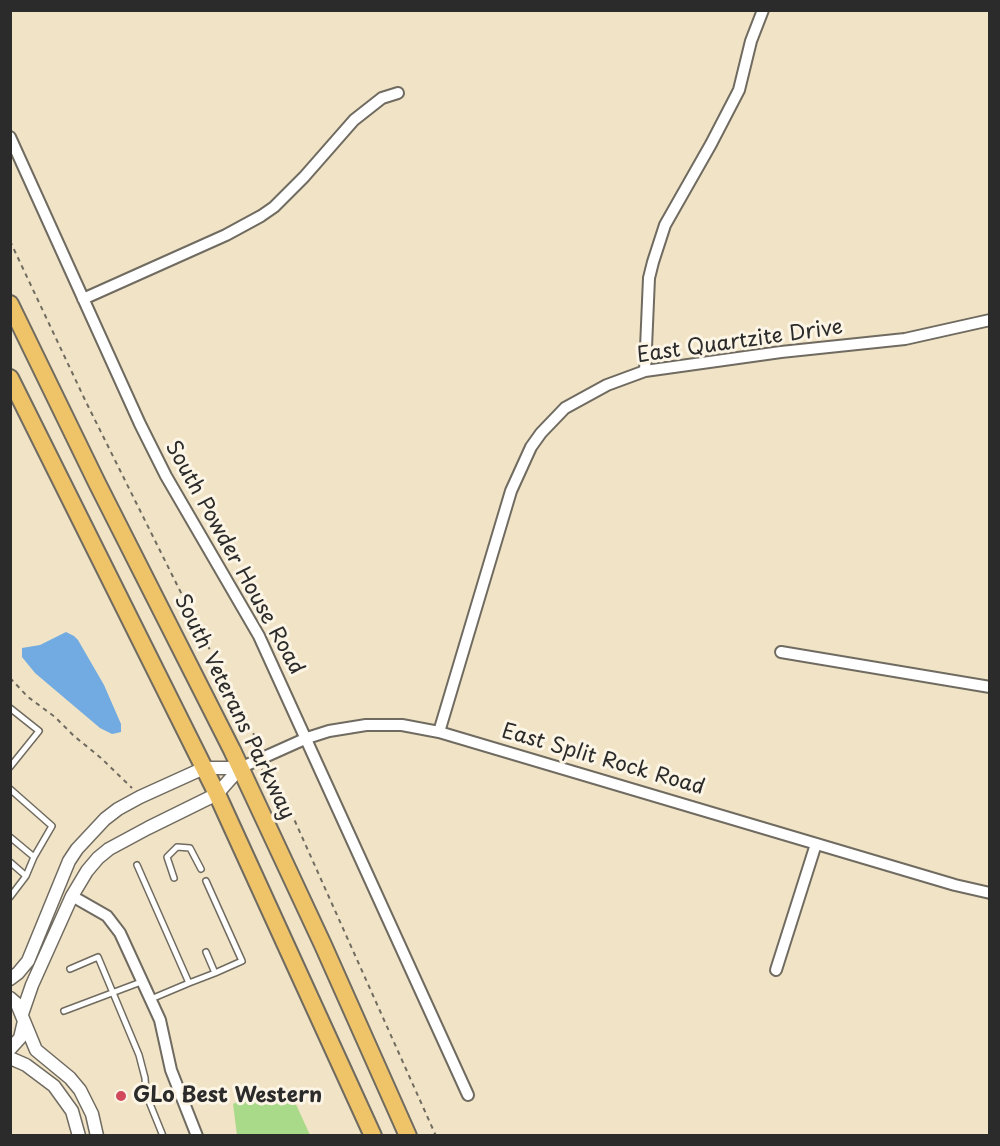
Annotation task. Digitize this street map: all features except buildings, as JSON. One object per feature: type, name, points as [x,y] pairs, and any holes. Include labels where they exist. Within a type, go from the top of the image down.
[{"type":"highway","name":"South Veterans Parkway","points":[[10,304],[240,768],[323,945],[408,1136]]},
{"type":"highway","points":[[10,378],[217,794],[373,1136]]},
{"type":"street","points":[[645,371],[649,278],[652,262],[665,225],[739,90],[751,41],[763,10]]},
{"type":"street","points":[[83,299],[226,235],[261,216],[274,207],[304,177],[354,120],[382,98],[398,93]]},
{"type":"street","name":"South Powder House Road","points":[[10,137],[118,379],[166,476],[259,636],[468,1095]]},
{"type":"street","name":"East Quartzite Drive","points":[[439,732],[511,491],[531,447],[541,432],[566,408],[585,395],[645,371],[781,351],[905,339],[990,320]]},
{"type":"street","points":[[781,652],[990,687]]},
{"type":"street","name":"East Split Rock Road","points":[[217,794],[240,768],[307,738],[329,731],[366,725],[402,725],[439,732],[990,893]]},
{"type":"street","points":[[10,979],[27,961],[69,861],[105,819],[128,803],[204,768],[240,768]]},
{"type":"street","points":[[10,1049],[20,1038],[32,985],[72,896],[87,871],[109,849],[217,794]]},
{"type":"street","points":[[776,970],[816,844]]},
{"type":"street","points":[[72,896],[107,916],[114,924],[160,1020],[171,1070],[197,1136]]},
{"type":"street","points":[[10,998],[17,1004],[36,1050],[70,1078],[80,1090],[92,1114],[97,1136]]},
{"type":"street","points":[[10,1058],[26,1065],[54,1086],[72,1111],[79,1136]]},
{"type":"lane","points":[[10,708],[39,730],[10,767]]},
{"type":"lane","points":[[10,789],[52,826],[26,876],[10,897]]},
{"type":"lane","points":[[10,837],[34,857]]},
{"type":"lane","points":[[174,878],[167,857],[177,847],[190,848],[201,869]]},
{"type":"lane","points":[[10,862],[26,876]]},
{"type":"lane","points":[[137,865],[189,983]]},
{"type":"lane","points":[[151,999],[242,961],[206,881]]},
{"type":"lane","points":[[206,952],[215,973]]},
{"type":"lane","points":[[70,969],[98,957],[139,1055],[145,1078],[146,1094],[163,1136]]},
{"type":"lane","points":[[64,1011],[143,981]]},
{"type":"path","points":[[10,241],[106,443],[252,730],[254,735],[251,746]]},
{"type":"path","points":[[10,678],[28,697],[55,717],[132,788]]},
{"type":"path","points":[[266,776],[273,778],[280,790],[436,1136]]},
{"type":"green space","points":[[289,1089],[310,1135],[237,1135],[233,1104],[257,1091]]},
{"type":"water","points":[[66,632],[78,640],[104,685],[121,724],[121,732],[112,734],[100,728],[35,673],[22,657],[22,648],[40,645]]},
{"type":"place","name":"GLo Best Western","points":[[121,1096]]}]
